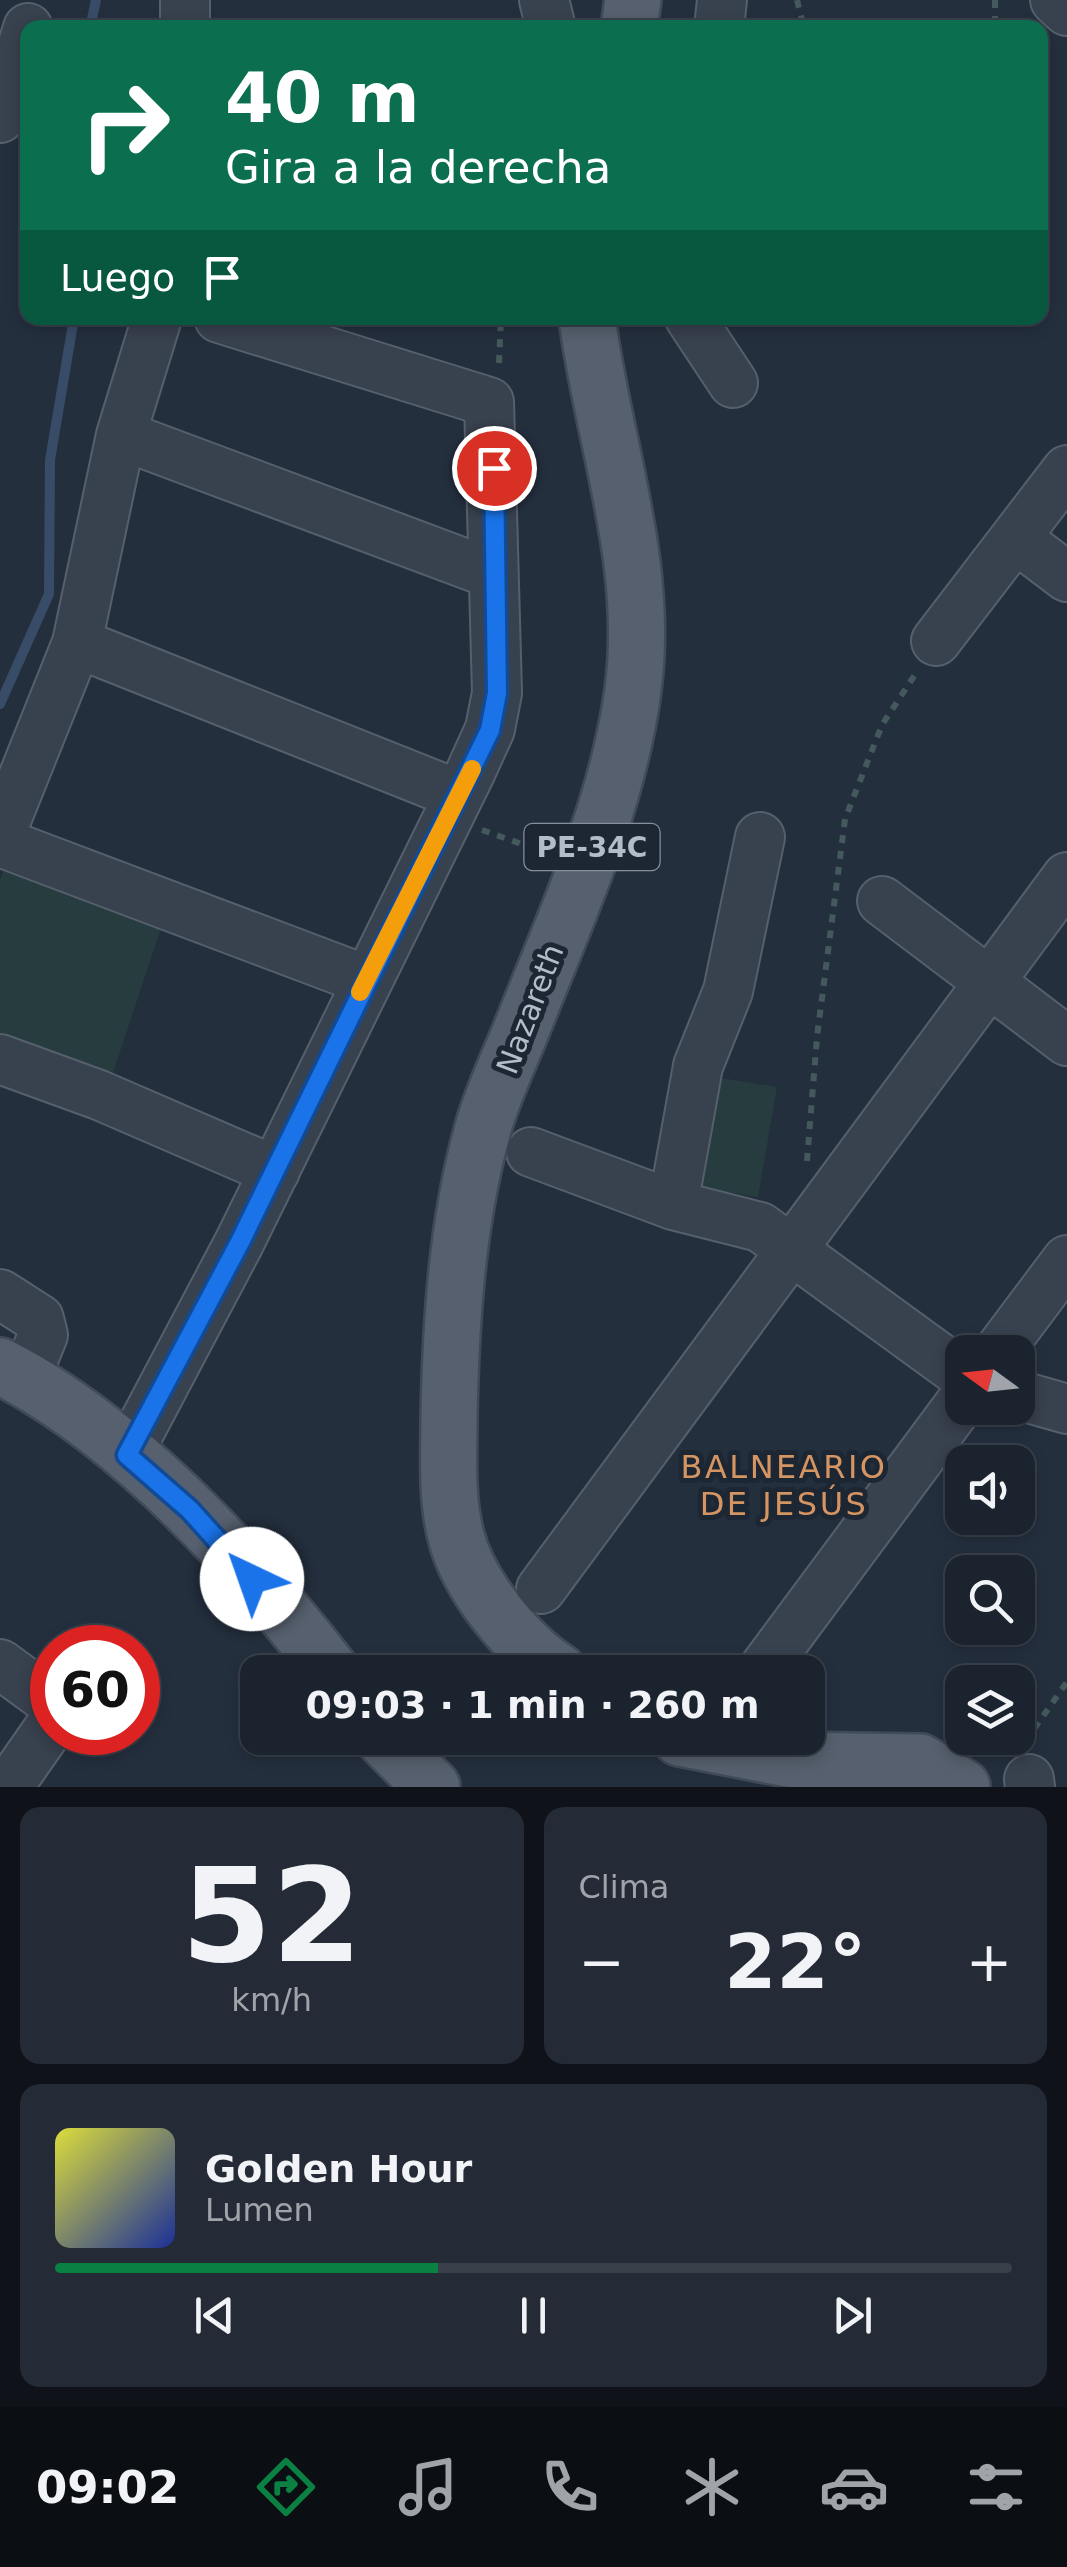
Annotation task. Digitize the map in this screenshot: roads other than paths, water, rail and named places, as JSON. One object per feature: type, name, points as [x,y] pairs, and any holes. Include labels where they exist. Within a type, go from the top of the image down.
[{"type":"main road","name":"Nazareth","points":[[542,1655],[513,1628],[480,1587],[456,1537],[448,1468],[450,1364],[455,1280],[482,1129],[620,771],[634,686],[636,606],[626,508],[588,325]]},
{"type":"main road","points":[[13,1372],[127,1455],[190,1510],[317,1655]]},
{"type":"main road","points":[[768,1755],[794,1760],[920,1762],[962,1787]]},
{"type":"street","points":[[1055,0],[1067,11]]},
{"type":"street","points":[[0,118],[20,54]]},
{"type":"street","points":[[154,325],[121,435],[76,643],[0,838],[366,980]]},
{"type":"street","points":[[127,1455],[275,1171],[490,730],[497,693],[494,383],[249,325]]},
{"type":"street","points":[[695,325],[733,383]]},
{"type":"street","points":[[121,435],[494,574]]},
{"type":"street","points":[[936,641],[1067,470]]},
{"type":"street","points":[[1017,539],[1067,577]]},
{"type":"street","points":[[76,643],[453,806]]},
{"type":"street","points":[[673,1205],[698,1066],[728,991],[760,837]]},
{"type":"street","points":[[541,1589],[1067,877]]},
{"type":"street","points":[[882,901],[1067,1041]]},
{"type":"street","points":[[0,1059],[99,1095],[275,1171]]},
{"type":"street","points":[[531,1152],[673,1205],[760,1227],[945,1362]]},
{"type":"street","points":[[1011,1335],[1067,1260]]},
{"type":"street","points":[[0,1294],[40,1319],[43,1335],[13,1372]]},
{"type":"street","points":[[1035,1400],[1067,1409]]},
{"type":"street","points":[[774,1655],[945,1424]]},
{"type":"street","points":[[0,1664],[30,1686]]},
{"type":"street","points":[[8,1787],[30,1755]]},
{"type":"waterway","points":[[92,20],[96,0]]},
{"type":"waterway","points":[[0,704],[49,594],[50,460],[73,325]]},
{"type":"district","name":"BALNEARIO DE JESÚS","points":[[784,1486]]}]
